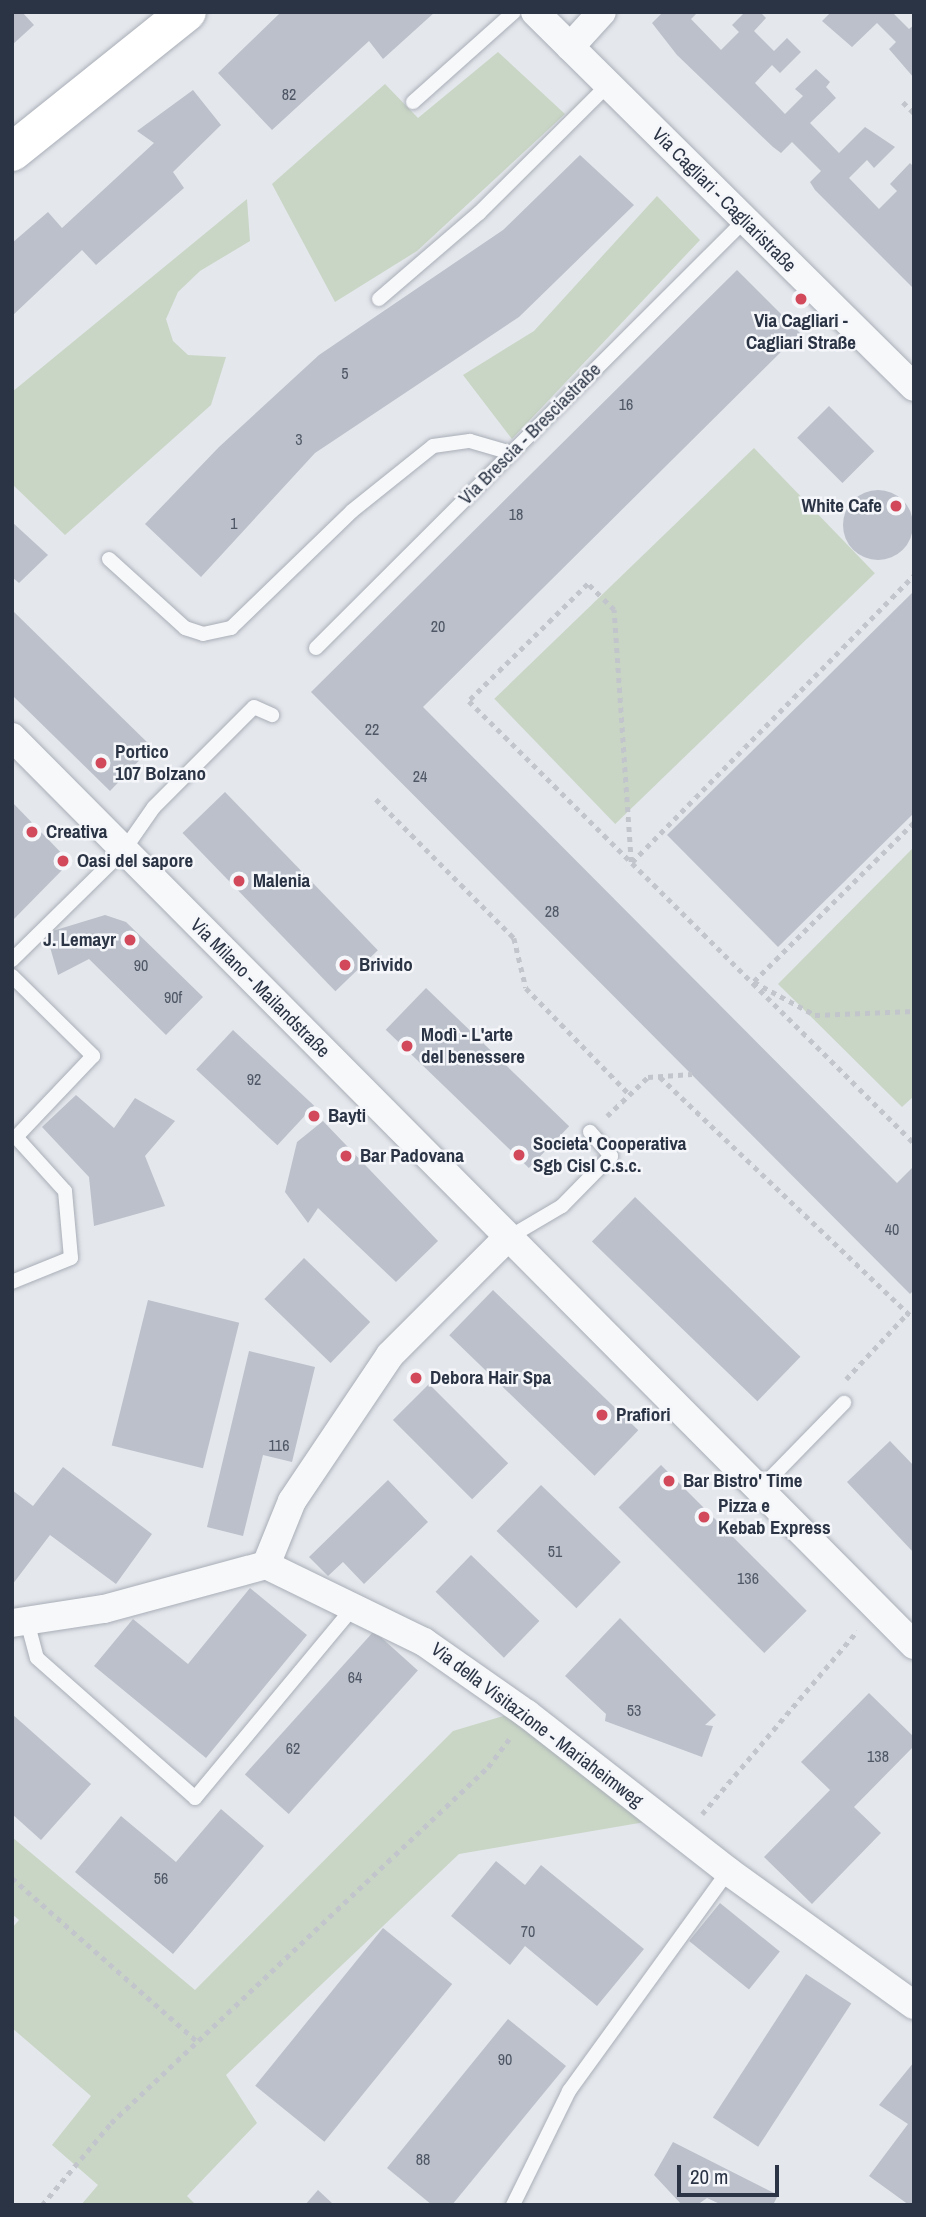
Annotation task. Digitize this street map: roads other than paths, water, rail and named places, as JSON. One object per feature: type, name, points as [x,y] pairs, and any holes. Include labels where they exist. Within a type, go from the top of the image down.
[{"type":"street","points":[[12,152],[187,12]]},
{"type":"street","name":"Via Cagliari - Cagliaristraße","points":[[535,12],[914,387]]},
{"type":"street","points":[[570,47],[602,12]]},
{"type":"street","name":"Via Milano - Mailandstraße","points":[[12,737],[506,1239],[914,1645]]},
{"type":"street","points":[[20,1622],[104,1609],[265,1565],[292,1501],[390,1355],[506,1239]]},
{"type":"street","name":"Via della Visitazione - Mariaheimweg","points":[[265,1565],[424,1642],[527,1714],[728,1871],[914,2005]]},
{"type":"lane","points":[[413,102],[514,12]]},
{"type":"lane","points":[[379,299],[479,212],[608,85]]},
{"type":"lane","name":"Via Brescia - Bresciastraße","points":[[316,648],[744,220]]},
{"type":"lane","points":[[109,559],[185,628],[203,634],[230,628],[352,511],[433,446],[470,441],[511,453]]},
{"type":"lane","points":[[12,960],[124,850],[153,807],[254,707],[272,715]]},
{"type":"lane","points":[[12,976],[93,1056],[16,1137],[65,1191],[71,1258],[12,1282]]},
{"type":"lane","points":[[506,1239],[562,1206],[611,1156],[590,1132]]},
{"type":"lane","points":[[759,1490],[844,1403]]},
{"type":"lane","points":[[20,1622],[37,1658],[195,1798],[353,1608]]},
{"type":"lane","points":[[513,2205],[569,2091],[728,1871]]},
{"type":"place","name":"Via Cagliari - Cagliari Straße","points":[[801,299]]},
{"type":"place","name":"White Cafe","points":[[896,506]]},
{"type":"place","name":"Portico 107 Bolzano","points":[[101,763]]},
{"type":"place","name":"Creativa","points":[[32,832]]},
{"type":"place","name":"Oasi del sapore","points":[[63,861]]},
{"type":"place","name":"Malenia","points":[[239,881]]},
{"type":"place","name":"J. Lemayr","points":[[130,940]]},
{"type":"place","name":"Brivido","points":[[345,965]]},
{"type":"place","name":"Modì - L'arte del benessere","points":[[407,1046]]},
{"type":"place","name":"Bayti","points":[[314,1116]]},
{"type":"place","name":"Societa' Cooperativa Sgb Cisl C.s.c.","points":[[519,1155]]},
{"type":"place","name":"Bar Padovana","points":[[346,1156]]},
{"type":"place","name":"Debora Hair Spa","points":[[416,1378]]},
{"type":"place","name":"Prafiori","points":[[602,1415]]},
{"type":"place","name":"Bar Bistro' Time","points":[[669,1481]]},
{"type":"place","name":"Pizza e Kebab Express","points":[[704,1517]]}]
